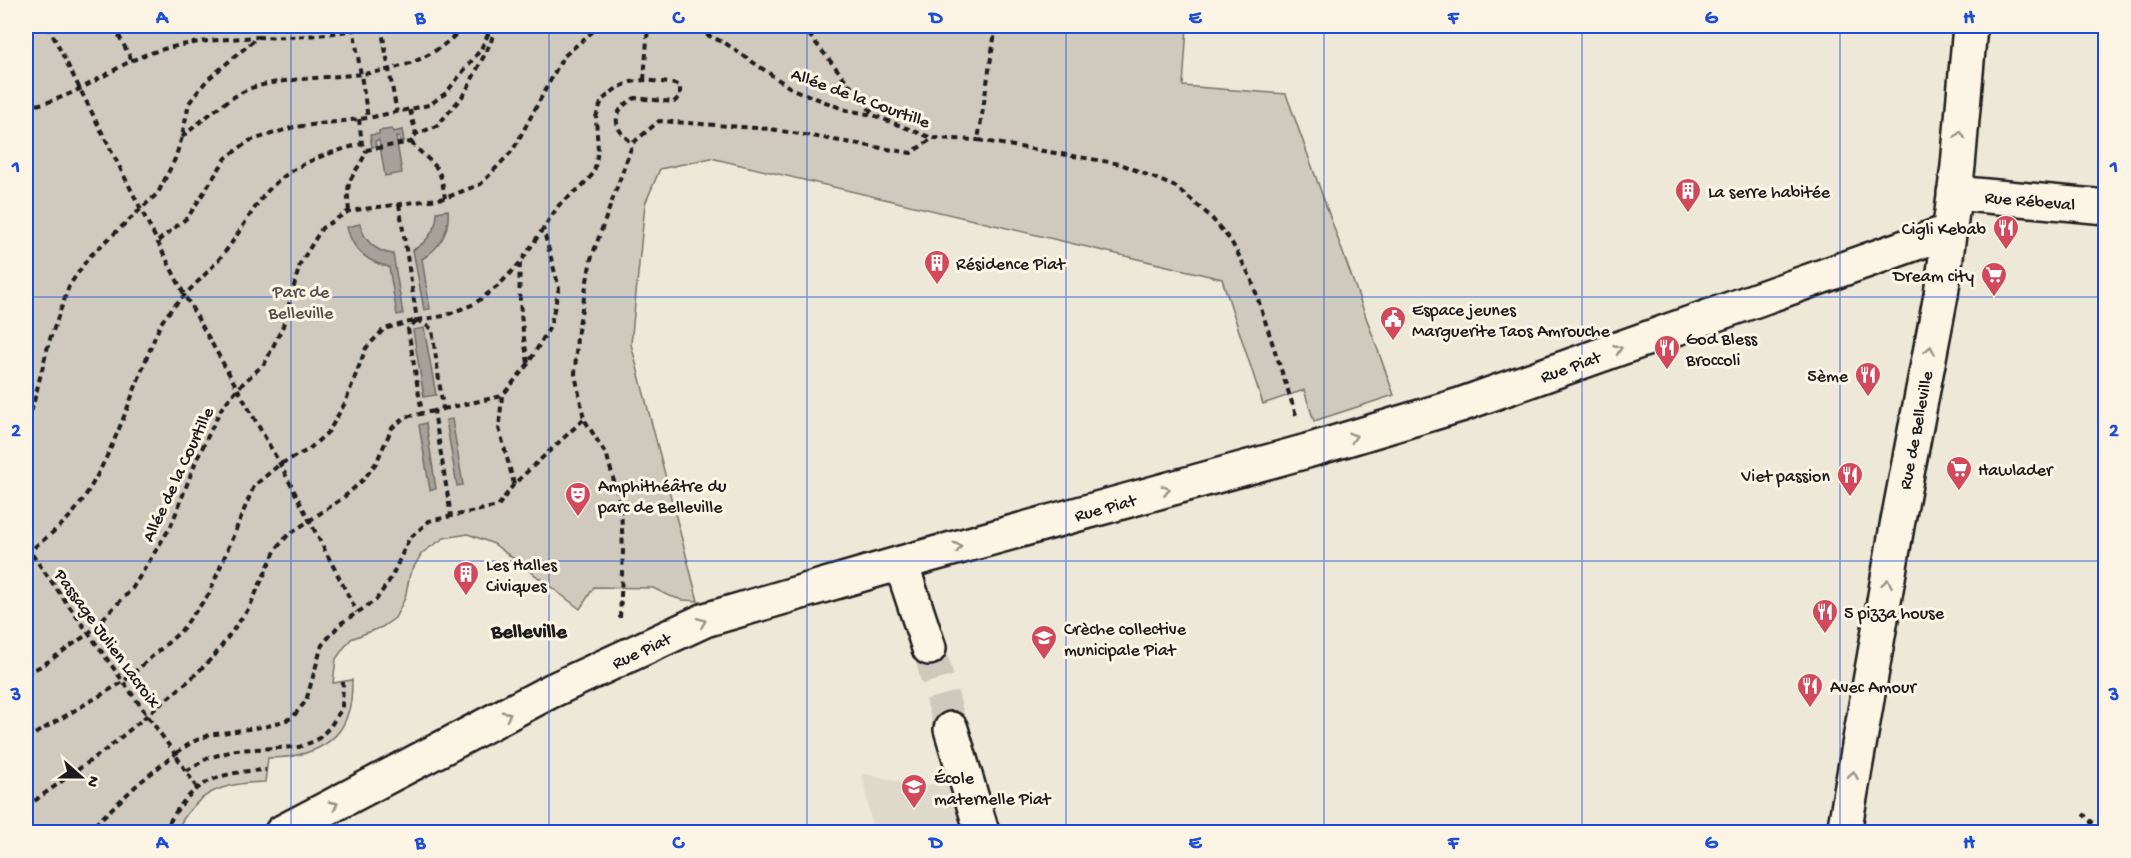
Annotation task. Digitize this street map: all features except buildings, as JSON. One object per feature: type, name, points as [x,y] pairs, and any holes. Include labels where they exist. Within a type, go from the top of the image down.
[{"type":"street","name":"Rue de Belleville","points":[[1844,832],[1941,295],[1950,231],[1970,26]]},
{"type":"street","name":"Rue Rébeval","points":[[1954,193],[2106,207]]},
{"type":"street","name":"Rue Piat","points":[[282,832],[551,691],[705,620],[901,563],[1307,451],[1460,405],[1950,231]]},
{"type":"street","points":[[901,563],[929,648]]},
{"type":"street","points":[[951,729],[982,832]]},
{"type":"path","points":[[48,26],[184,294],[280,464],[357,612]]},
{"type":"path","points":[[114,26],[132,61]]},
{"type":"path","points":[[26,106],[79,89],[132,61],[167,47],[202,41],[258,37],[281,38],[379,26],[397,113]]},
{"type":"path","points":[[182,137],[219,106],[256,86],[362,75],[401,68],[450,41],[464,26]]},
{"type":"path","points":[[158,241],[188,217],[226,159],[249,141],[294,127],[368,118],[429,105],[446,93],[481,49],[494,26]]},
{"type":"path","points":[[366,150],[411,142],[416,134],[437,126],[465,93],[491,42],[494,26]]},
{"type":"path","name":"Allée de la Courtille","points":[[26,674],[88,634],[132,589],[171,526],[207,436],[221,409],[237,389],[265,363],[284,326],[300,264],[322,228],[349,212],[445,198],[481,184],[513,150],[563,57],[599,26]]},
{"type":"path","points":[[644,80],[648,26]]},
{"type":"path","name":"Allée de la Courtille","points":[[687,26],[725,43],[792,89],[846,110],[873,115],[933,138]]},
{"type":"path","points":[[802,26],[873,115]]},
{"type":"path","points":[[978,140],[996,26]]},
{"type":"path","points":[[354,28],[368,118]]},
{"type":"path","points":[[26,421],[33,409],[48,342],[69,286],[88,257],[158,193],[175,159],[189,103],[207,80],[258,37]]},
{"type":"path","points":[[26,739],[123,682],[180,632],[209,594],[254,486],[280,464],[308,450],[329,431],[345,403],[366,348],[384,329],[417,320],[444,316],[474,304],[498,286],[520,263],[559,205],[594,173],[598,151],[596,117],[602,100],[617,88],[631,82],[644,80],[675,84],[680,87],[680,96],[674,102],[635,98],[621,108],[617,124],[622,135],[633,142]]},
{"type":"path","points":[[410,110],[416,134]]},
{"type":"path","points":[[349,212],[347,193],[351,178],[363,161],[366,150],[362,144],[359,119]]},
{"type":"path","points":[[620,629],[623,551],[621,507],[607,456],[584,419],[575,374],[577,336],[591,259],[633,142],[658,121],[770,129],[911,153],[933,138],[978,140],[1121,165],[1176,187],[1210,216],[1231,241],[1251,278],[1298,423]]},
{"type":"path","points":[[411,142],[420,154],[436,168],[442,181],[445,198]]},
{"type":"path","points":[[27,552],[59,526],[79,505],[98,473],[161,322],[173,305],[205,276],[226,251],[266,193],[292,170],[327,153],[362,144]]},
{"type":"path","points":[[399,204],[417,320]]},
{"type":"path","points":[[514,484],[499,428],[502,396],[528,364],[550,327],[559,288],[543,228]]},
{"type":"path","points":[[520,263],[519,312],[528,364]]},
{"type":"path","points":[[417,320],[432,329],[443,409]]},
{"type":"path","points":[[417,320],[408,329],[422,413]]},
{"type":"path","points":[[26,807],[108,748],[192,678],[215,655],[249,608],[276,549],[288,535],[344,498],[364,479],[376,463],[392,428],[405,417],[502,396]]},
{"type":"path","points":[[434,411],[451,516]]},
{"type":"path","points":[[87,832],[138,784],[192,742],[209,735],[268,726],[292,718],[306,701],[322,645],[340,624],[376,600],[391,578],[409,538],[429,521],[498,506],[514,484],[584,419]]},
{"type":"path","name":"Passage Julien Lacroix","points":[[26,546],[27,552],[148,715],[198,788]]},
{"type":"path","points":[[186,771],[208,758],[236,750],[299,747],[317,740],[330,727],[342,708],[343,682]]},
{"type":"path","points":[[164,832],[175,813],[198,788],[227,773],[266,770]]},
{"type":"path","points":[[26,797],[38,798]]},
{"type":"path","points":[[2083,832],[2092,822],[2084,814]]},
{"type":"shaded area","points":[[392,129],[393,132],[402,130],[404,141],[400,142],[399,137],[396,137],[402,173],[385,176],[379,140],[375,141],[376,146],[372,147],[370,135]]},
{"type":"shaded area","points":[[448,210],[443,238],[434,250],[422,259],[430,309],[424,310],[413,250],[431,234],[437,212]]},
{"type":"shaded area","points":[[360,224],[364,236],[372,245],[381,251],[393,254],[403,314],[397,315],[389,267],[367,258],[349,235],[347,227]]},
{"type":"shaded area","points":[[424,328],[436,395],[424,397],[413,330]]},
{"type":"shaded area","points":[[452,419],[463,485],[457,486],[446,420]]},
{"type":"shaded area","points":[[426,423],[436,489],[430,490],[419,425]]},
{"type":"shaded area","name":"École maternelle Piat","points":[[862,773],[920,787],[950,780],[965,832],[873,832]]},
{"type":"green space","name":"Parc de Belleville","points":[[26,26],[1187,26],[1183,86],[1286,94],[1394,395],[1314,421],[1304,390],[1263,404],[1222,279],[711,158],[660,169],[645,204],[631,344],[698,601],[682,600],[653,588],[594,587],[580,609],[494,544],[468,534],[444,538],[422,553],[410,574],[405,598],[395,618],[382,627],[351,639],[336,659],[333,683],[352,680],[352,697],[343,725],[327,743],[305,753],[268,758],[265,782],[236,784],[212,792],[192,807],[176,832],[26,832]]},
{"type":"tunnel","points":[[929,648],[951,729]]},
{"type":"place","name":"La serre habitée","points":[[1688,214]]},
{"type":"place","name":"Cigli Kebab","points":[[2006,251]]},
{"type":"place","name":"Résidence Piat","points":[[937,286]]},
{"type":"place","name":"Dream city","points":[[1994,298]]},
{"type":"place","name":"Espace jeunes Marguerite Taos Amrouche","points":[[1393,342]]},
{"type":"place","name":"God Bless Broccoli","points":[[1667,371]]},
{"type":"place","name":"5ème","points":[[1868,398]]},
{"type":"place","name":"Hawlader","points":[[1959,492]]},
{"type":"place","name":"Viet passion","points":[[1850,498]]},
{"type":"place","name":"Amphithéâtre du parc de Belleville","points":[[578,518]]},
{"type":"place","name":"Les Halles Civiques","points":[[466,597]]},
{"type":"place","name":"5 pizza house","points":[[1825,635]]},
{"type":"place","name":"Crèche collective municipale Piat","points":[[1044,661]]},
{"type":"place","name":"Avec Amour","points":[[1810,709]]},
{"type":"place","name":"École maternelle Piat","points":[[914,810]]},
{"type":"district","name":"Belleville","points":[[529,630]]}]
